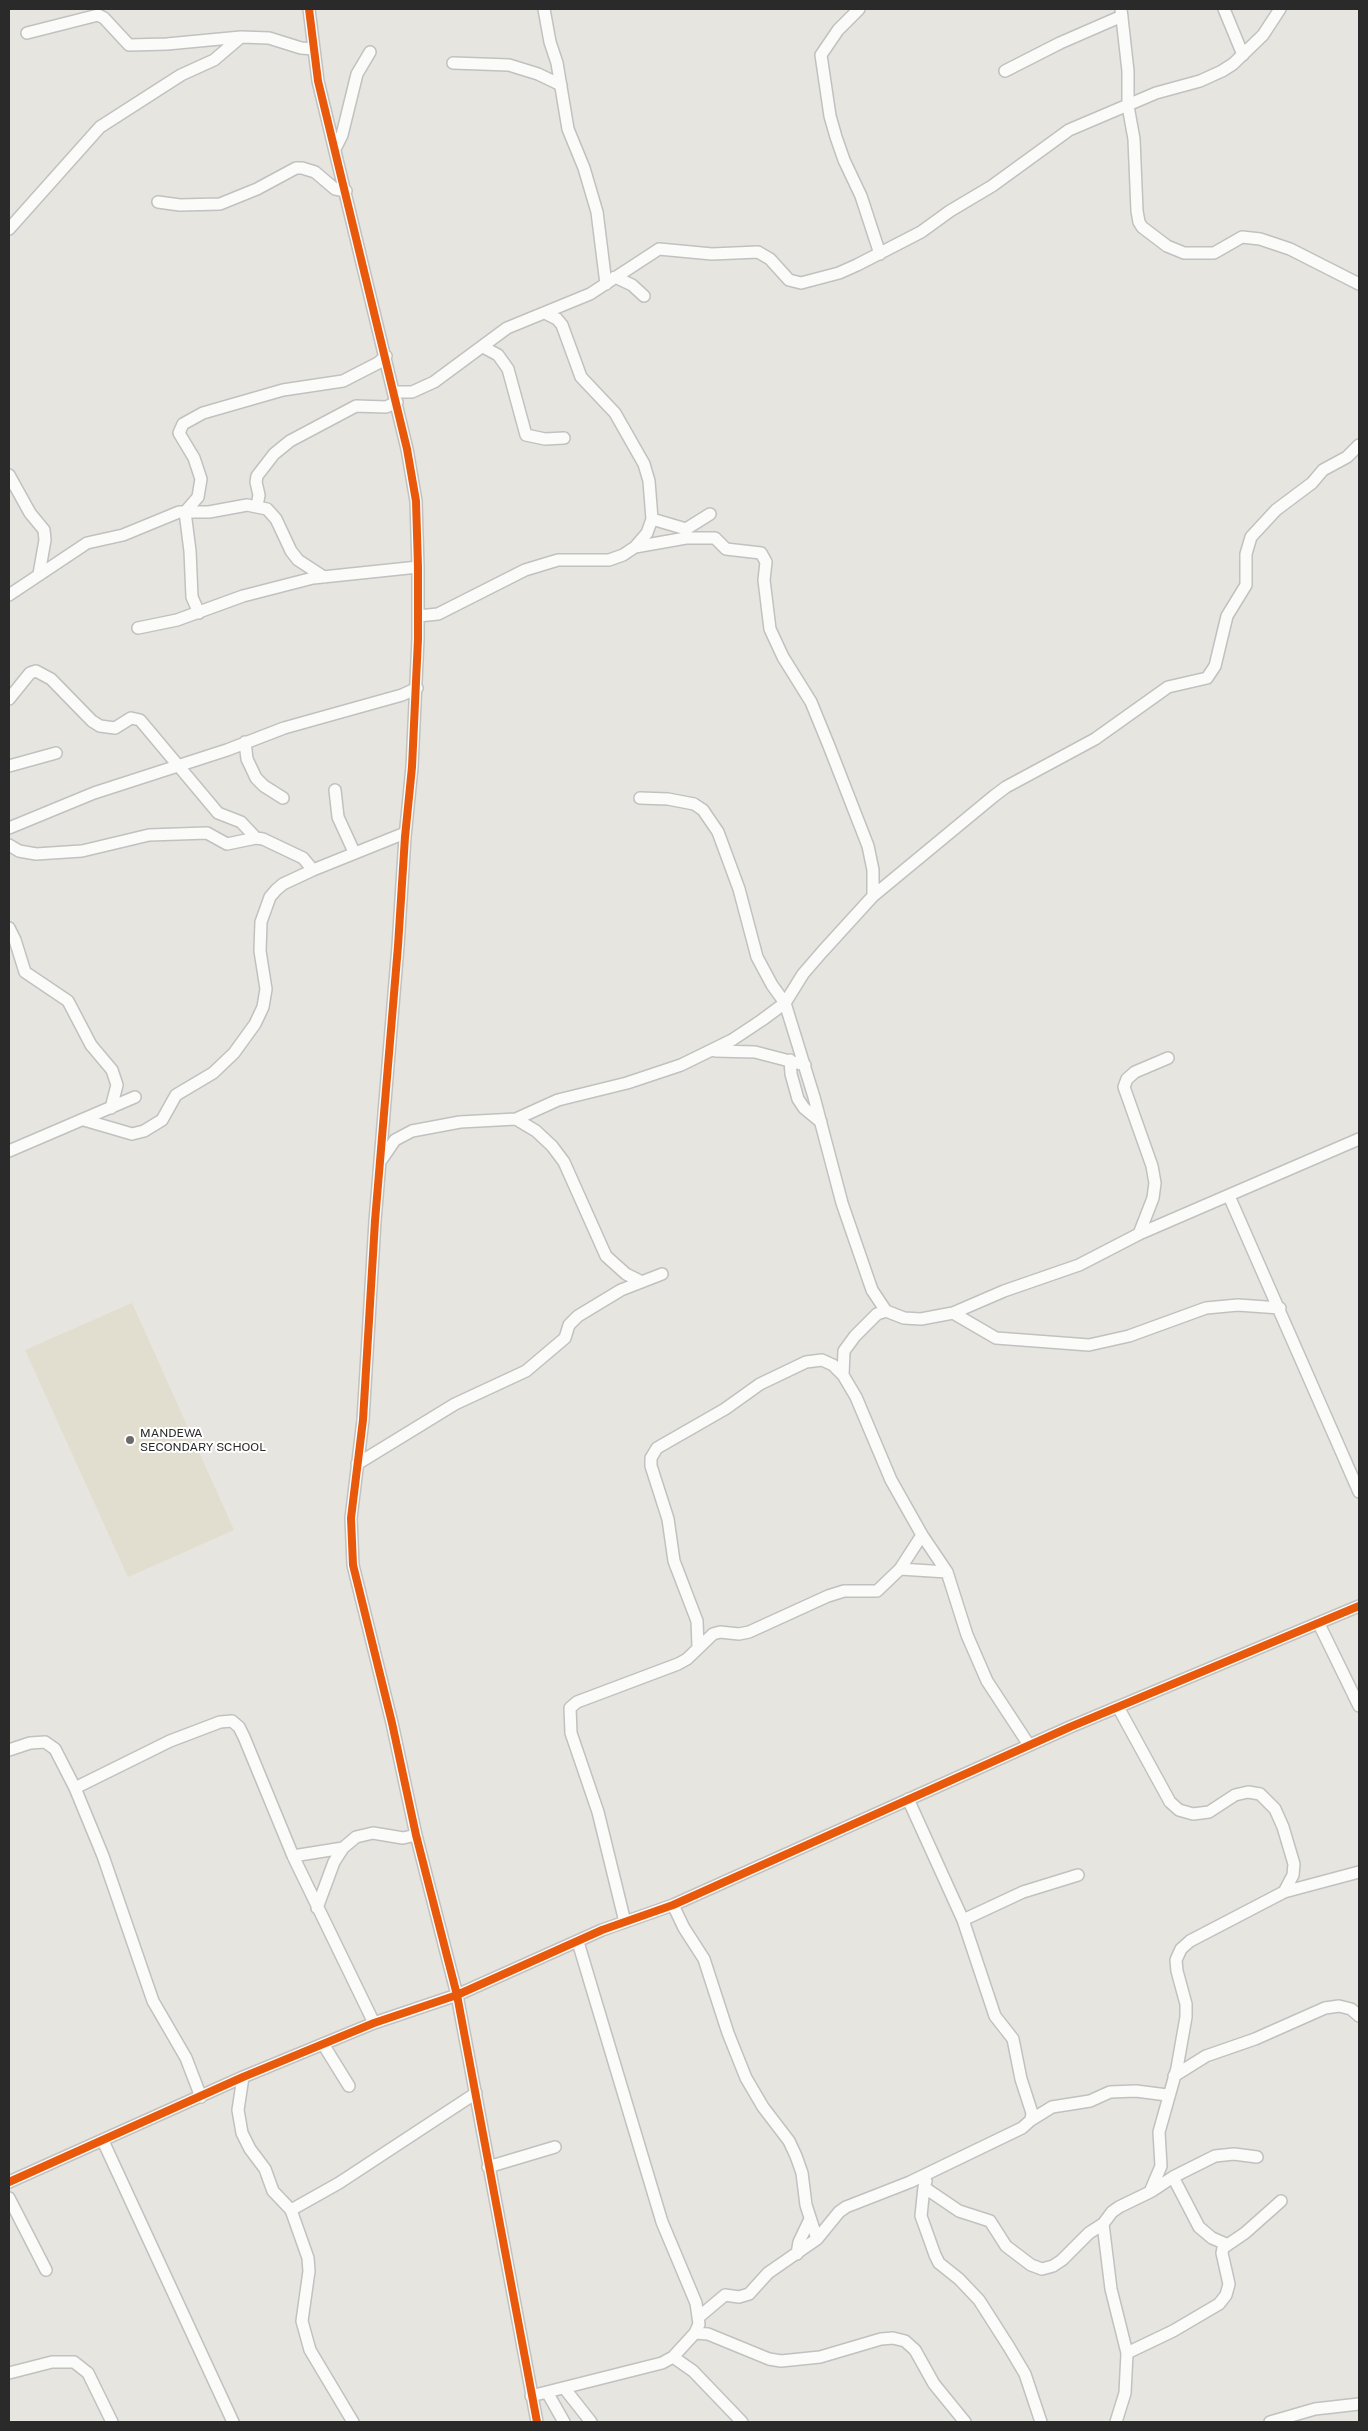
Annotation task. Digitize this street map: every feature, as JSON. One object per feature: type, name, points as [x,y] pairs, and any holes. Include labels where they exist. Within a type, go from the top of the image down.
[{"type":"street","points":[[309,9],[318,82],[396,397],[415,487],[418,567],[416,688],[412,767],[405,833],[368,1313],[363,1420],[351,1518],[353,1565],[392,1723],[416,1835],[457,1995],[537,2422]]},
{"type":"street","points":[[544,9],[568,129],[584,168],[597,212],[610,281]]},
{"type":"street","points":[[860,9],[838,30],[821,55],[830,116],[844,160],[861,196],[880,254]]},
{"type":"street","points":[[1224,9],[1243,55]]},
{"type":"street","points":[[257,506],[259,495],[256,482],[257,476],[274,454],[290,441],[356,406],[386,407],[396,397],[434,382],[507,328],[581,298],[610,281],[646,255],[665,248],[712,254],[758,252],[770,259],[789,280],[801,283],[838,273],[880,254],[921,232],[950,211],[992,186],[1069,130],[1156,93],[1214,75],[1233,64],[1263,35],[1280,9]]},
{"type":"street","points":[[1006,71],[1122,12],[1128,71],[1128,106],[1134,138],[1139,222],[1148,234],[1177,251],[1198,254],[1214,253],[1242,237],[1260,238],[1290,249],[1359,284]]},
{"type":"street","points":[[27,33],[98,15],[104,18],[129,45],[167,44],[240,37],[269,38],[302,48],[314,49]]},
{"type":"street","points":[[9,229],[100,127],[181,76],[214,60],[240,37]]},
{"type":"street","points":[[335,149],[342,135],[357,74],[370,52]]},
{"type":"street","points":[[453,63],[509,65],[538,74],[560,85]]},
{"type":"street","points":[[158,202],[180,205],[220,204],[257,189],[296,168],[315,172],[335,189],[346,191]]},
{"type":"street","points":[[610,281],[632,285],[644,296]]},
{"type":"street","points":[[418,616],[438,614],[541,564],[558,560],[608,560],[623,555],[635,547],[646,533],[652,519],[649,481],[644,464],[615,414],[581,376],[562,325],[557,319],[545,313]]},
{"type":"street","points":[[483,347],[498,355],[508,369],[526,435],[564,438]]},
{"type":"street","points":[[199,612],[192,597],[185,512],[198,497],[201,479],[194,458],[179,433],[180,428],[188,420],[283,390],[343,381],[378,363],[386,356]]},
{"type":"street","points":[[380,1162],[395,1140],[412,1131],[460,1122],[516,1119],[558,1100],[656,1074],[710,1052],[747,1031],[785,1003],[822,952],[873,896],[1006,787],[1095,739],[1168,687],[1207,678],[1215,666],[1227,616],[1246,585],[1246,554],[1251,537],[1276,510],[1312,483],[1323,470],[1347,457],[1359,445]]},
{"type":"street","points":[[9,475],[30,513],[44,530],[45,540],[39,574]]},
{"type":"street","points":[[9,595],[87,543],[124,535],[166,517],[185,512],[209,512],[246,505],[265,508],[276,519],[287,545],[298,560],[324,577]]},
{"type":"street","points":[[652,519],[686,529],[710,514]]},
{"type":"street","points":[[635,547],[668,539],[711,538],[718,540],[726,549],[758,551],[764,555],[766,562],[764,580],[770,628],[783,657],[811,702],[868,846],[873,870],[873,896]]},
{"type":"street","points":[[138,628],[199,612],[243,596],[324,577],[418,567]]},
{"type":"street","points":[[9,699],[30,673],[36,670],[42,672],[100,726],[115,728],[132,718],[140,720],[180,766],[212,808],[218,813],[241,822],[256,838]]},
{"type":"street","points":[[9,828],[94,793],[180,766],[307,720],[402,695],[416,688]]},
{"type":"street","points":[[245,742],[247,759],[256,778],[264,786],[283,798]]},
{"type":"street","points":[[9,766],[56,753]]},
{"type":"street","points":[[335,790],[338,818],[354,852]]},
{"type":"street","points":[[640,798],[688,802],[703,810],[712,820],[739,889],[757,957],[785,1003],[805,1065],[842,1203],[872,1290],[886,1311],[904,1318],[921,1319],[954,1313],[1004,1291],[1079,1265],[1139,1234],[1359,1139]]},
{"type":"street","points":[[9,845],[28,854],[68,853],[149,835],[207,833],[227,844],[256,838],[263,839],[303,858],[313,870]]},
{"type":"street","points":[[84,1120],[132,1134],[144,1131],[162,1120],[176,1096],[214,1073],[234,1053],[256,1024],[263,1007],[266,989],[260,946],[261,922],[270,897],[283,884],[354,852],[405,833]]},
{"type":"street","points":[[9,928],[15,940],[24,972],[68,1001],[91,1045],[112,1070],[117,1085],[111,1108]]},
{"type":"street","points":[[710,1052],[755,1052],[805,1065]]},
{"type":"street","points":[[1139,1234],[1153,1198],[1155,1183],[1152,1166],[1124,1087],[1127,1079],[1135,1072],[1168,1058]]},
{"type":"street","points":[[790,1060],[791,1074],[798,1099],[804,1108],[821,1122]]},
{"type":"street","points":[[9,1151],[135,1097]]},
{"type":"street","points":[[516,1119],[536,1131],[552,1146],[564,1162],[606,1256],[626,1274],[640,1281]]},
{"type":"street","points":[[1229,1196],[1262,1276],[1280,1308],[1359,1492]]},
{"type":"street","points":[[357,1464],[455,1404],[526,1371],[566,1338],[569,1325],[578,1316],[621,1290],[662,1274]]},
{"type":"street","points":[[954,1313],[996,1338],[1082,1345],[1107,1342],[1183,1315],[1222,1305],[1280,1308]]},
{"type":"street","points":[[843,1375],[844,1351],[877,1314],[886,1311]]},
{"type":"street","points":[[698,1646],[697,1621],[674,1561],[664,1500],[651,1466],[653,1453],[668,1442],[725,1409],[760,1384],[806,1362],[822,1360],[833,1365],[843,1375],[856,1397],[891,1480],[922,1535],[946,1572],[968,1635],[987,1681],[1029,1745]]},
{"type":"street","points":[[625,1922],[598,1812],[571,1733],[570,1708],[577,1702],[678,1664],[687,1659],[698,1646],[713,1634],[720,1632],[738,1634],[749,1632],[828,1596],[857,1590],[877,1592],[900,1569],[922,1535]]},
{"type":"street","points":[[900,1569],[946,1572]]},
{"type":"street","points":[[9,2182],[323,2044],[374,2023],[457,1995],[625,1922],[673,1905],[1029,1745],[1195,1673],[1319,1624],[1359,1606]]},
{"type":"street","points":[[1319,1624],[1359,1706]]},
{"type":"street","points":[[1118,1708],[1160,1787],[1170,1802],[1179,1810],[1193,1814],[1209,1812],[1235,1796],[1248,1792],[1260,1794],[1274,1809],[1283,1827],[1294,1864],[1293,1875],[1284,1892]]},
{"type":"street","points":[[75,1788],[170,1741],[220,1722],[232,1721],[239,1727],[244,1737],[317,1908],[374,2023]]},
{"type":"street","points":[[9,1750],[30,1743],[45,1742],[55,1749],[75,1788],[127,1920],[153,2001],[186,2058],[201,2098]]},
{"type":"street","points":[[908,1798],[963,1920],[995,2016],[1013,2039],[1021,2079],[1032,2113],[1031,2120]]},
{"type":"street","points":[[317,1908],[334,1862],[343,1848],[356,1837],[374,1832],[403,1838],[416,1835]]},
{"type":"street","points":[[294,1856],[343,1848]]},
{"type":"street","points":[[1150,2192],[1161,2166],[1159,2132],[1167,2095],[1174,2076],[1186,2017],[1186,2004],[1176,1971],[1176,1960],[1181,1949],[1212,1928],[1284,1892],[1359,1872]]},
{"type":"street","points":[[963,1920],[1023,1892],[1078,1875]]},
{"type":"street","points":[[673,1905],[684,1928],[704,1959],[728,2034],[746,2078],[763,2107],[789,2141],[796,2156],[802,2173],[804,2198],[817,2239]]},
{"type":"street","points":[[531,2396],[651,2367],[673,2357],[695,2333],[700,2316],[696,2302],[662,2222],[578,1942]]},
{"type":"street","points":[[1174,2076],[1206,2056],[1255,2039],[1325,2008],[1339,2006],[1352,2009],[1359,2016]]},
{"type":"street","points":[[323,2044],[348,2086]]},
{"type":"street","points":[[243,2078],[238,2110],[242,2133],[250,2149],[265,2169],[274,2191],[291,2210],[309,2264],[302,2321],[310,2350],[354,2422]]},
{"type":"street","points":[[700,2316],[725,2295],[740,2296],[749,2294],[768,2273],[817,2239],[839,2212],[846,2207],[927,2174],[1022,2128],[1052,2107],[1090,2101],[1110,2092],[1136,2091],[1167,2095]]},
{"type":"street","points":[[291,2210],[339,2183],[476,2093]]},
{"type":"street","points":[[102,2141],[233,2422]]},
{"type":"street","points":[[488,2167],[556,2147]]},
{"type":"street","points":[[924,2187],[959,2211],[990,2221],[1006,2246],[1031,2265],[1042,2269],[1062,2260],[1089,2233],[1104,2224],[1112,2212],[1119,2207],[1150,2192],[1173,2177],[1215,2156],[1234,2154],[1257,2157]]},
{"type":"street","points":[[927,2174],[921,2216],[935,2255],[939,2263],[959,2279],[979,2300],[1009,2347],[1025,2374],[1041,2422]]},
{"type":"street","points":[[1173,2177],[1199,2227],[1212,2238],[1226,2244]]},
{"type":"street","points":[[9,2198],[46,2270]]},
{"type":"street","points":[[1127,2353],[1219,2304],[1226,2295],[1229,2284],[1222,2253],[1226,2244],[1238,2239],[1281,2201]]},
{"type":"street","points":[[797,2254],[799,2242],[810,2219]]},
{"type":"street","points":[[1104,2224],[1108,2272],[1127,2353],[1126,2393],[1116,2422]]},
{"type":"street","points":[[695,2333],[708,2334],[781,2362],[820,2357],[881,2339],[893,2338],[905,2341],[916,2350],[934,2384],[965,2422]]},
{"type":"street","points":[[673,2357],[693,2371],[742,2422]]},
{"type":"street","points":[[9,2373],[52,2362],[74,2362],[88,2373],[112,2422]]},
{"type":"street","points":[[565,2389],[591,2422]]},
{"type":"street","points":[[547,2392],[564,2422]]},
{"type":"street","points":[[1270,2422],[1315,2409],[1359,2404]]},
{"type":"shaded area","name":"MANDEWA SECONDARY SCHOOL","points":[[132,1303],[234,1530],[128,1577],[25,1350]]},
{"type":"cycle path","points":[[309,9],[318,81],[407,449],[416,501],[418,567],[418,639],[412,767],[375,1221],[363,1420],[351,1518],[353,1565],[392,1723],[416,1835],[457,1995],[537,2422]]},
{"type":"cycle path","points":[[9,2182],[243,2077],[374,2023],[457,1995],[602,1930],[673,1905],[1070,1727],[1359,1606]]},
{"type":"place","name":"MANDEWA SECONDARY SCHOOL","points":[[130,1440]]}]
